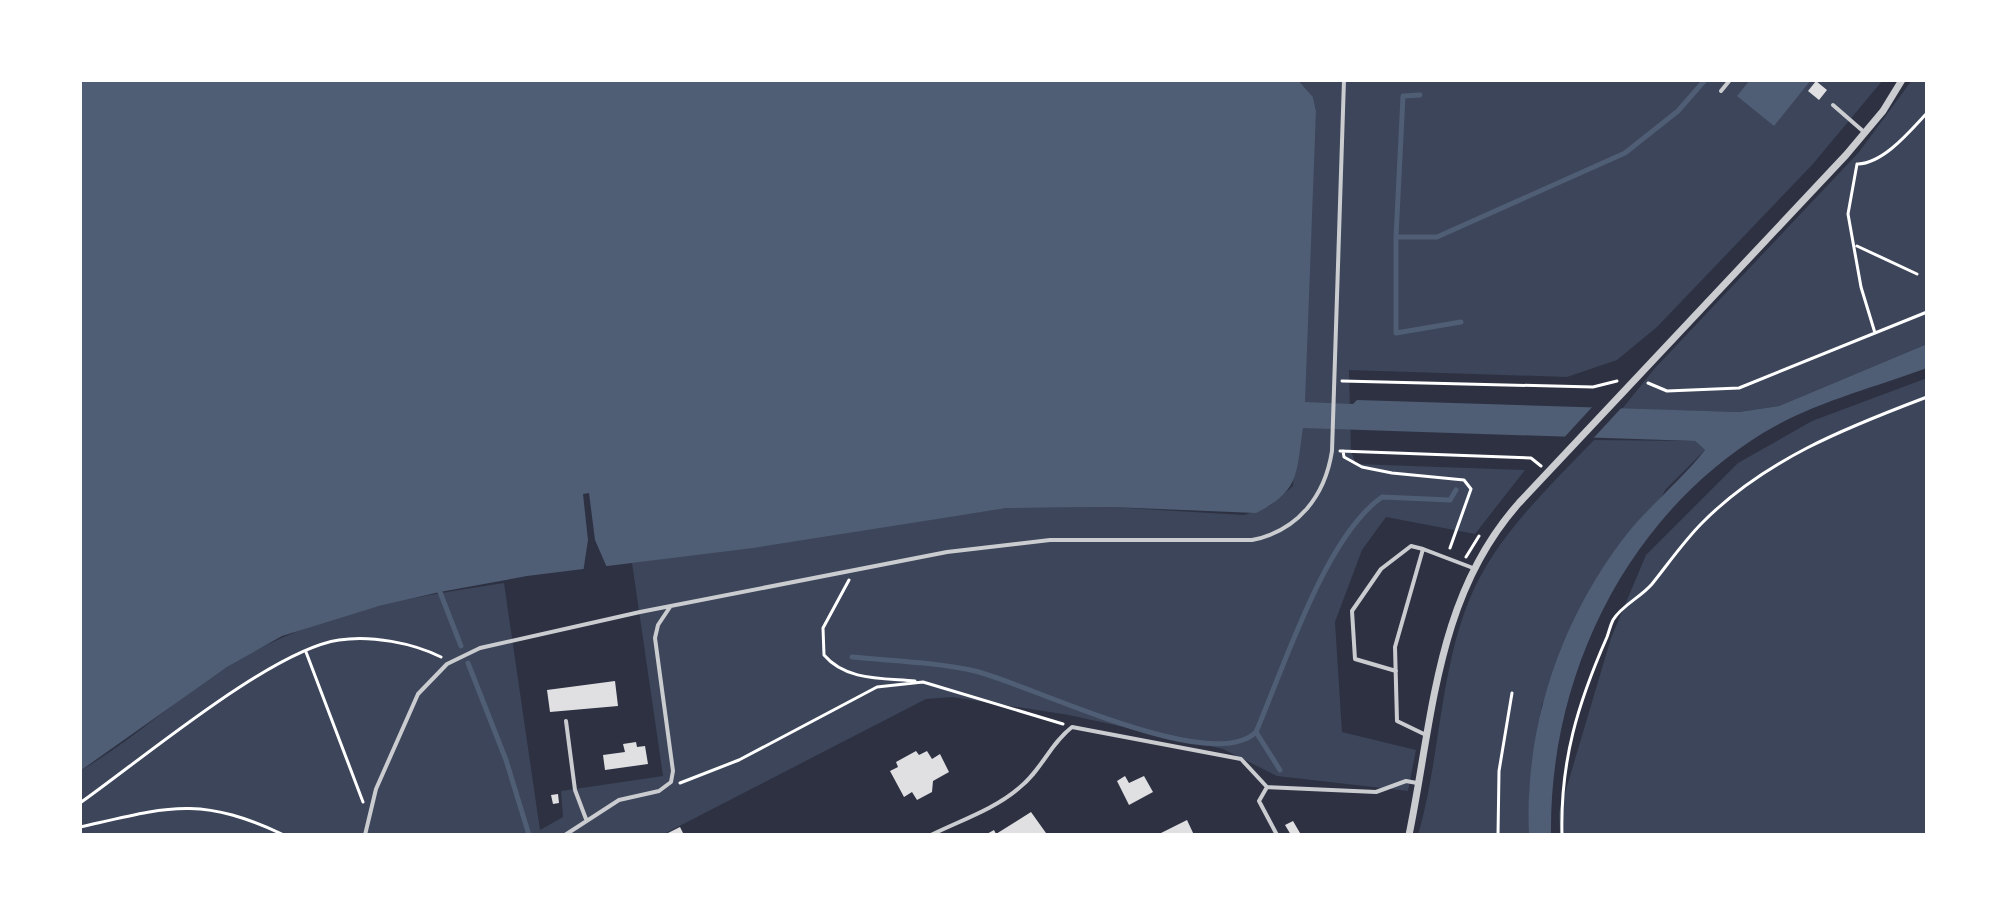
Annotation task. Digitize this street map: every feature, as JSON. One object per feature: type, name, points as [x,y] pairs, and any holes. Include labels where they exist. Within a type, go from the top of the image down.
[{"type":"street","points":[[1409,835],[1445,640],[1473,568],[1510,513],[1866,133],[1902,80]]},
{"type":"lane","points":[[365,835],[376,789],[418,694],[431,677],[452,662],[504,640],[947,552],[1037,541],[1263,538],[1288,526],[1309,507],[1324,482],[1332,451],[1344,80]]},
{"type":"lane","points":[[1721,91],[1730,80]]},
{"type":"lane","points":[[1833,105],[1866,133]]},
{"type":"lane","points":[[1396,671],[1355,659],[1352,611],[1381,569],[1411,546],[1448,556],[1473,568]]},
{"type":"lane","points":[[1423,549],[1395,647],[1397,721],[1428,736]]},
{"type":"lane","points":[[565,835],[619,800],[659,791],[668,785],[673,771],[655,638],[658,625],[672,606]]},
{"type":"lane","points":[[566,721],[575,790],[586,819]]},
{"type":"lane","points":[[931,835],[1017,790],[1034,774],[1059,737],[1072,727],[1241,759],[1267,787],[1376,792],[1406,781],[1420,783]]},
{"type":"lane","points":[[1267,787],[1259,801],[1277,835]]},
{"type":"path","points":[[1846,155],[1857,164],[1867,164],[1890,149],[1927,113]]},
{"type":"path","points":[[1857,164],[1848,214],[1857,246],[1861,287],[1875,333]]},
{"type":"path","points":[[1857,246],[1917,274]]},
{"type":"path","points":[[1638,376],[1655,388],[1667,391],[1739,388],[1927,312]]},
{"type":"path","points":[[1334,382],[1593,387],[1618,382]]},
{"type":"path","points":[[1562,835],[1565,769],[1574,723],[1580,715],[1581,696],[1611,622],[1621,609],[1639,600],[1700,524],[1739,489],[1834,432],[1927,397]]},
{"type":"path","points":[[1332,451],[1531,458],[1541,466]]},
{"type":"path","points":[[1343,451],[1344,457],[1362,467],[1464,480],[1471,489],[1448,556]]},
{"type":"path","points":[[856,570],[834,603],[823,628],[824,655],[840,669],[852,674],[923,682],[1072,727]]},
{"type":"path","points":[[80,803],[272,668],[306,652],[339,640],[381,640],[433,653],[452,662]]},
{"type":"path","points":[[306,652],[370,816]]},
{"type":"path","points":[[668,785],[739,760],[877,687],[923,682]]},
{"type":"path","points":[[1498,835],[1499,771],[1512,693]]},
{"type":"path","points":[[80,827],[185,806],[230,814],[284,835]]},
{"type":"shaded area","points":[[80,80],[1298,80],[1313,97],[1316,111],[1305,402],[1353,404],[1357,400],[1739,412],[1779,406],[1927,344],[1927,368],[1782,422],[1714,468],[1671,509],[1635,556],[1604,607],[1581,661],[1564,717],[1554,776],[1551,835],[1529,835],[1533,756],[1550,679],[1564,642],[1600,572],[1632,527],[1705,450],[1695,441],[1303,428],[1294,479],[1281,497],[1256,513],[1111,507],[1007,508],[753,548],[527,576],[440,592],[379,606],[282,636],[227,667],[80,771]]},
{"type":"shaded area","points":[[1298,80],[1883,80],[1812,165],[1657,327],[1617,360],[1567,377],[1349,370],[1351,451],[1356,464],[1525,470],[1475,534],[1386,517],[1362,550],[1335,622],[1342,732],[1416,750],[1408,791],[1277,776],[1223,749],[1069,715],[952,697],[926,699],[662,835],[80,835],[80,771],[192,691],[261,647],[362,610],[504,583],[540,830],[563,817],[561,791],[663,776],[632,563],[1007,508],[1111,507],[1244,515],[1270,506],[1293,486],[1316,111],[1313,97]]},
{"type":"shaded area","points":[[1750,80],[1811,80],[1774,126],[1737,96]]},
{"type":"shaded area","points":[[1912,80],[1927,80],[1927,344],[1779,406],[1739,412],[1622,409],[1655,368],[1859,152]]},
{"type":"shaded area","points":[[1927,378],[1927,835],[1560,835],[1559,813],[1611,638],[1646,555],[1738,463],[1812,421]]},
{"type":"shaded area","points":[[1594,440],[1695,441],[1705,450],[1666,489],[1542,704],[1529,791],[1529,835],[1418,835],[1451,660],[1468,603],[1506,536]]},
{"type":"pier","points":[[1595,404],[1624,405],[1588,444],[1560,442]]},
{"type":"pier","points":[[589,493],[595,540],[608,570],[583,573],[588,540],[583,494]]},
{"type":"building","points":[[1816,81],[1827,90],[1819,100],[1808,91]]},
{"type":"building","points":[[615,681],[618,706],[550,712],[547,690]]},
{"type":"building","points":[[636,742],[637,747],[645,746],[648,764],[605,770],[603,755],[625,752],[623,744]]},
{"type":"building","points":[[916,751],[919,755],[927,751],[932,759],[940,754],[949,772],[933,781],[932,792],[917,800],[912,792],[904,797],[890,771],[898,767],[896,762]]},
{"type":"building","points":[[1125,776],[1129,783],[1144,776],[1153,792],[1129,805],[1117,781]]},
{"type":"building","points":[[558,794],[559,803],[553,804],[551,795]]},
{"type":"building","points":[[1031,812],[1046,833],[985,835],[994,830],[996,834]]},
{"type":"building","points":[[1187,820],[1194,835],[1157,835]]},
{"type":"building","points":[[1293,821],[1300,833],[1296,835],[1291,835],[1285,825]]},
{"type":"building","points":[[680,827],[684,835],[664,835]]},
{"type":"waterway","points":[[1461,322],[1396,333],[1396,237],[1437,237],[1625,153],[1678,111],[1705,80]]},
{"type":"waterway","points":[[1396,237],[1403,96],[1420,95]]},
{"type":"waterway","points":[[852,657],[975,671],[1119,723],[1162,735],[1201,743],[1234,743],[1256,732],[1324,572],[1361,516],[1382,497],[1450,500],[1456,490]]},
{"type":"waterway","points":[[440,592],[461,646]]},
{"type":"waterway","points":[[468,663],[506,760],[529,835]]},
{"type":"waterway","points":[[1256,732],[1280,770]]}]
